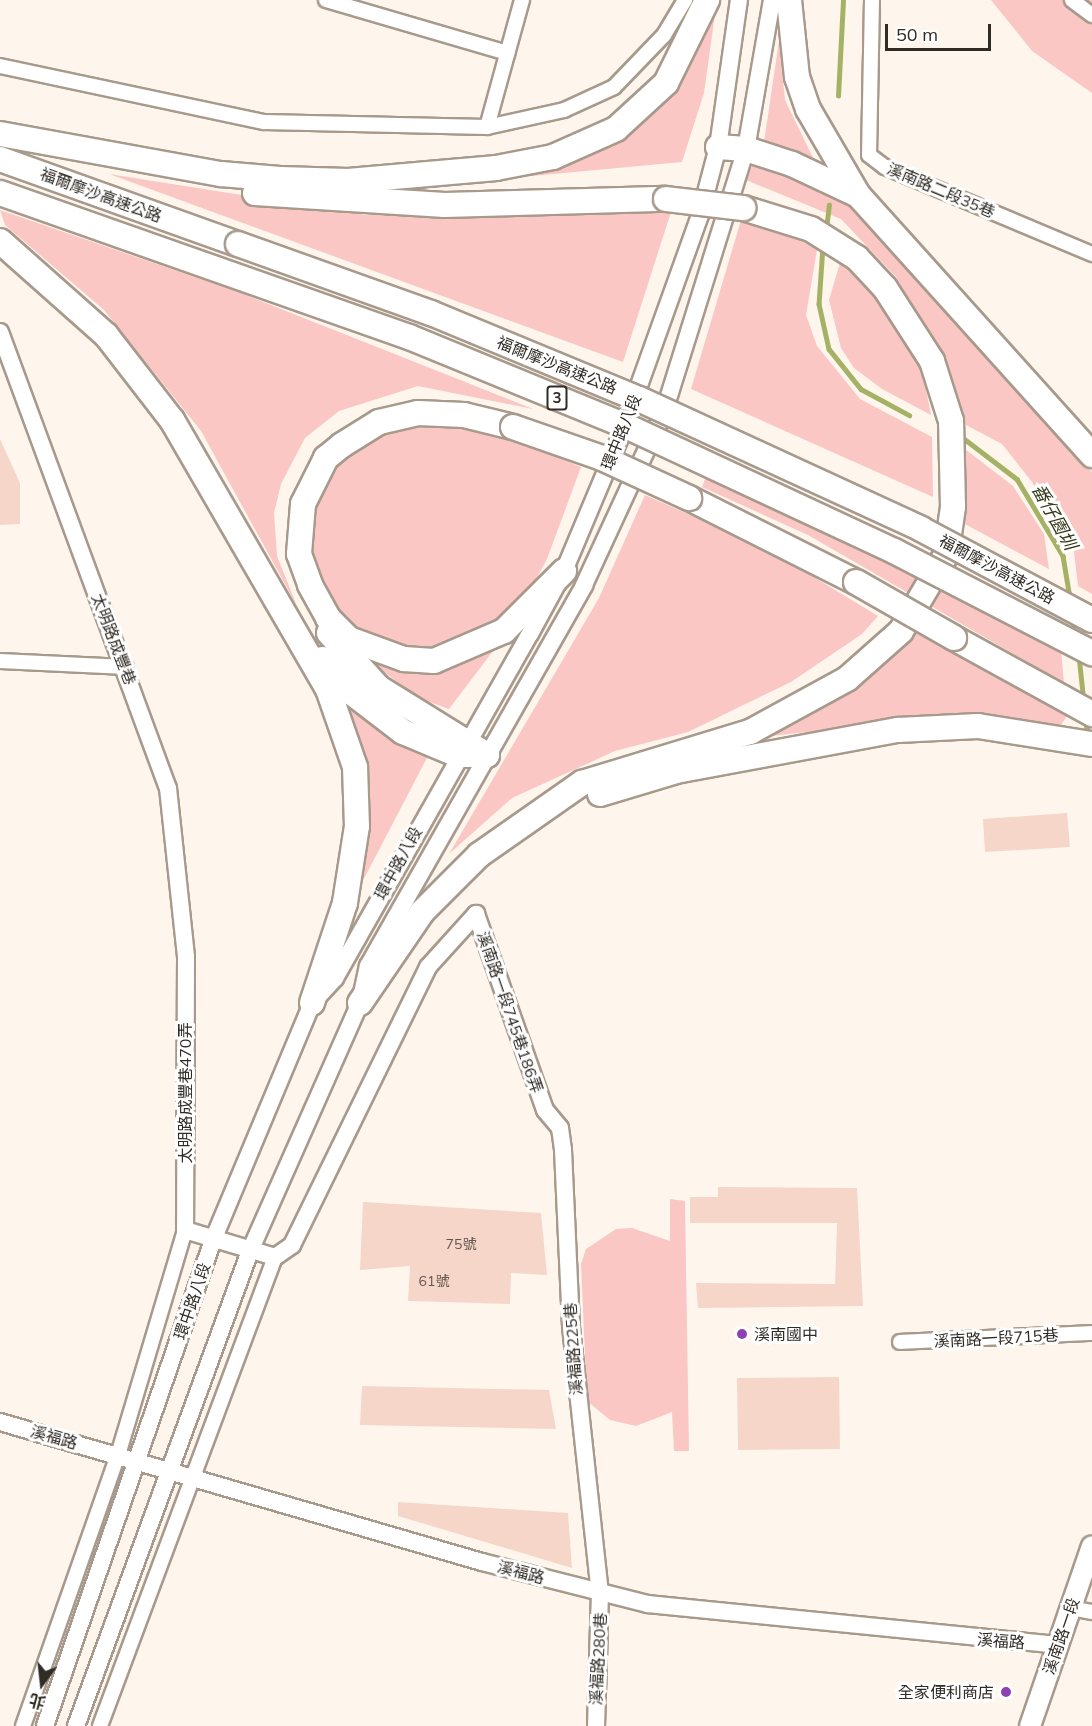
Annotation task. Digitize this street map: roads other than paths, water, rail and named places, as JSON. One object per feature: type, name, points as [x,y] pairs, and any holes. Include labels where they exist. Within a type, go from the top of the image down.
[{"type":"highway","points":[[45,144],[221,174],[348,181],[452,175],[553,157],[616,129],[666,83],[701,21],[707,0]]},
{"type":"highway","points":[[789,0],[794,59],[808,109],[858,195],[1092,455]]},
{"type":"highway","points":[[0,134],[214,189],[445,205],[705,200],[767,213],[811,229],[857,258],[885,288],[932,361],[951,421],[953,507],[946,555],[926,593],[883,649],[801,707],[750,732],[582,783],[530,817],[479,855],[422,912],[360,1003]]},
{"type":"highway","points":[[718,147],[746,149],[858,195]]},
{"type":"highway","name":"福爾摩沙高速公路","points":[[0,159],[431,313],[639,399],[921,529],[1092,620]]},
{"type":"highway","name":"福爾摩沙高速公路","points":[[0,193],[409,337],[628,427],[904,556],[1092,653]]},
{"type":"highway","points":[[3,243],[106,335],[172,420],[328,689],[355,767],[358,796],[354,864],[312,1004]]},
{"type":"highway","points":[[471,750],[379,688],[339,647],[310,609],[297,576],[298,530],[312,482],[326,458],[355,435],[379,422],[418,413],[464,415],[513,427],[602,458],[689,498],[856,582],[1087,711]]},
{"type":"highway","points":[[299,554],[328,618],[349,639],[422,661],[453,656],[504,631],[564,571]]},
{"type":"highway","points":[[287,619],[352,693],[403,732],[471,750]]},
{"type":"highway","points":[[530,817],[676,771],[848,736],[978,726],[1089,743]]},
{"type":"main road","name":"溪南路一段","points":[[1030,1726],[1092,1546]]},
{"type":"street","points":[[326,0],[507,53]]},
{"type":"street","points":[[487,127],[522,0]]},
{"type":"street","points":[[0,66],[264,122],[487,127],[564,110],[614,87],[658,42],[685,0]]},
{"type":"street","name":"環中路八段","points":[[76,1726],[249,1251],[360,1003],[368,966],[471,750],[564,571],[671,302],[718,147],[739,0]]},
{"type":"street","name":"環中路八段","points":[[45,1726],[213,1240],[312,1004],[335,978],[471,750],[584,585],[664,412],[746,149],[772,0]]},
{"type":"street","name":"溪南路二段35巷","points":[[872,0],[869,155],[885,167],[1092,254]]},
{"type":"street","points":[[1072,0],[1092,15]]},
{"type":"street","name":"太明路成豐巷","points":[[0,332],[126,667],[168,788],[186,957]]},
{"type":"street","points":[[0,661],[126,667]]},
{"type":"street","name":"溪南路一段745巷186弄","points":[[275,1257],[292,1245],[429,967],[476,914],[545,1110]]},
{"type":"street","name":"太明路成豐巷470弄","points":[[185,1230],[186,957]]},
{"type":"street","name":"溪福路225巷","points":[[545,1110],[560,1128],[563,1150],[572,1338],[600,1592]]},
{"type":"street","points":[[100,1726],[275,1257],[185,1230]]},
{"type":"street","name":"環中路八段","points":[[23,1726],[118,1455],[185,1230]]},
{"type":"street","name":"溪南路一段715巷","points":[[900,1342],[1092,1334]]},
{"type":"street","name":"溪福路","points":[[0,1422],[600,1592],[702,1612],[1058,1645]]},
{"type":"street","name":"溪福路280巷","points":[[596,1726],[600,1592]]},
{"type":"street","points":[[1071,1608],[1092,1612]]},
{"type":"waterway","name":"番仔園圳","points":[[838,96],[843,0]]},
{"type":"waterway","name":"番仔園圳","points":[[826,229],[829,205]]},
{"type":"waterway","name":"番仔園圳","points":[[823,246],[819,304],[829,349],[861,389],[909,415]]},
{"type":"waterway","name":"番仔園圳","points":[[962,437],[1017,479],[1063,556],[1070,598]]},
{"type":"waterway","name":"番仔園圳","points":[[1073,618],[1075,636]]},
{"type":"waterway","name":"番仔園圳","points":[[1079,656],[1084,702]]},
{"type":"waterway","name":"番仔園圳","points":[[1085,719],[1089,737]]},
{"type":"place","name":"溪南國中","points":[[742,1334]]},
{"type":"place","name":"全家便利商店","points":[[1006,1692]]}]
